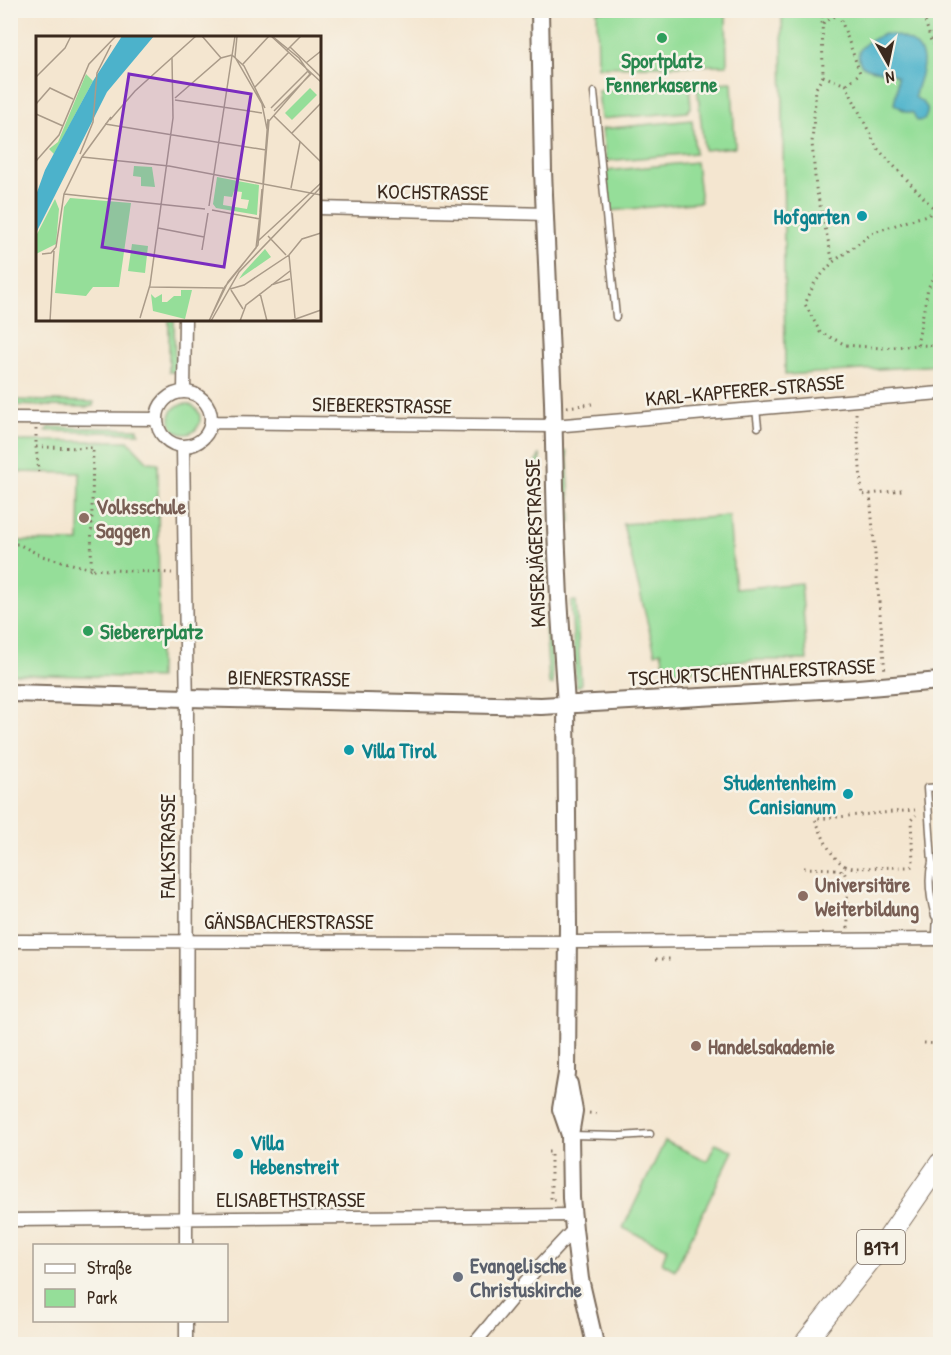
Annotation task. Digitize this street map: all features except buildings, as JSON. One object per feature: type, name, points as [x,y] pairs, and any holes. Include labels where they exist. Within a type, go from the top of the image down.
[{"type":"main road","name":"B171","points":[[804,1344],[888,1238],[940,1162]]},
{"type":"street","name":"KAISERJÄGERSTRASSE","points":[[540,10],[559,598],[566,705],[567,1074],[574,1111],[570,1135],[573,1222],[580,1279],[595,1344]]},
{"type":"street","name":"KOCHSTRASSE","points":[[321,208],[545,214]]},
{"type":"street","points":[[184,321],[184,392]]},
{"type":"street","points":[[184,392],[201,398],[207,405],[211,422],[205,437],[192,446],[183,447],[167,441],[161,435],[156,419],[158,410],[168,397],[184,392]]},
{"type":"street","name":"KARL-KAPFERER-STRASSE","points":[[553,426],[940,393]]},
{"type":"street","points":[[10,418],[156,419]]},
{"type":"street","name":"SIEBERERSTRASSE","points":[[211,422],[553,426]]},
{"type":"street","name":"FALKSTRASSE","points":[[183,447],[187,698],[186,1244]]},
{"type":"street","name":"TSCHURTSCHENTHALERSTRASSE","points":[[566,705],[886,687],[940,681]]},
{"type":"street","name":"BIENERSTRASSE","points":[[10,693],[566,705]]},
{"type":"street","name":"GÄNSBACHERSTRASSE","points":[[10,941],[568,942],[938,939]]},
{"type":"street","name":"ELISABETHSTRASSE","points":[[10,1220],[573,1222]]},
{"type":"street","points":[[474,1344],[573,1222]]},
{"type":"street","points":[[186,1322],[186,1344]]},
{"type":"lane","points":[[594,92],[616,317]]},
{"type":"lane","points":[[756,409],[758,427]]},
{"type":"lane","points":[[938,939],[936,922],[939,900],[936,872],[932,862],[927,788],[940,787]]},
{"type":"lane","points":[[570,1135],[650,1134]]},
{"type":"path","points":[[822,10],[823,76],[816,88],[812,143],[816,188],[833,262]]},
{"type":"path","points":[[823,23],[845,10]]},
{"type":"path","points":[[922,10],[931,41],[940,51]]},
{"type":"path","points":[[839,14],[860,74],[846,85]]},
{"type":"path","points":[[823,76],[846,85],[877,148],[940,215]]},
{"type":"path","points":[[936,212],[874,232],[833,262],[815,282],[805,304],[819,332],[846,345],[881,348],[940,346]]},
{"type":"path","points":[[917,345],[928,288],[940,265]]},
{"type":"path","points":[[553,409],[592,404]]},
{"type":"path","points":[[36,418],[39,472]]},
{"type":"path","points":[[857,423],[862,495],[902,490]]},
{"type":"path","points":[[36,447],[93,448],[91,569]]},
{"type":"path","points":[[870,494],[885,667]]},
{"type":"path","points":[[10,544],[18,544],[42,556],[91,569],[184,574]]},
{"type":"path","points":[[915,810],[814,819],[831,853],[845,866],[853,868],[909,867],[912,866],[913,860],[911,820],[915,815]]},
{"type":"path","points":[[842,871],[845,866]]},
{"type":"path","points":[[804,868],[836,868],[847,877],[848,940]]},
{"type":"path","points":[[656,960],[672,957]]},
{"type":"path","points":[[924,1043],[940,1044]]},
{"type":"path","points":[[589,1113],[599,1114]]},
{"type":"path","points":[[548,1152],[551,1152],[551,1200],[556,1200]]},
{"type":"green space","name":"Sportplatz Fennerkaserne","points":[[597,11],[726,11],[727,65],[598,67]]},
{"type":"green space","name":"Hofgarten","points":[[782,11],[940,11],[940,365],[785,375]]},
{"type":"green space","points":[[689,82],[691,107],[687,112],[601,119],[598,90]]},
{"type":"green space","points":[[732,82],[735,147],[704,150],[697,84]]},
{"type":"green space","points":[[692,120],[695,153],[606,161],[602,129]]},
{"type":"green space","points":[[696,162],[701,202],[610,211],[606,171]]},
{"type":"green space","points":[[169,321],[174,321],[175,372],[169,372]]},
{"type":"green space","points":[[11,400],[94,402],[93,406],[86,407],[11,405]]},
{"type":"green space","points":[[185,404],[196,408],[200,419],[196,430],[185,434],[174,430],[170,419],[174,408]]},
{"type":"green space","points":[[50,427],[138,429],[139,433],[46,431]]},
{"type":"green space","name":"Volksschule Saggen","points":[[11,441],[128,441],[148,462],[158,463],[159,678],[11,674],[10,592],[15,591],[15,541],[79,542],[80,473],[11,472]]},
{"type":"green space","points":[[562,451],[567,452],[571,522],[566,522]]},
{"type":"green space","points":[[540,454],[548,579],[544,581],[536,463]]},
{"type":"green space","points":[[729,516],[735,589],[801,583],[807,660],[709,663],[699,669],[666,672],[661,651],[655,653],[623,524]]},
{"type":"green space","points":[[576,601],[581,685],[579,686],[576,686],[571,603]]},
{"type":"green space","points":[[545,624],[550,626],[553,685],[549,683]]},
{"type":"green space","points":[[665,1141],[707,1161],[716,1143],[733,1151],[675,1270],[662,1263],[667,1248],[623,1228]]},
{"type":"water","points":[[884,34],[904,38],[920,50],[923,67],[915,97],[927,109],[924,120],[917,121],[913,113],[894,104],[897,77],[890,72],[869,69],[859,61],[860,50],[863,46]]},
{"type":"place","name":"Sportplatz Fennerkaserne","points":[[662,38]]},
{"type":"place","name":"Hofgarten","points":[[862,216]]},
{"type":"place","name":"Volksschule Saggen","points":[[84,518]]},
{"type":"place","name":"Siebererplatz","points":[[88,631]]},
{"type":"place","name":"Villa Tirol","points":[[349,750]]},
{"type":"place","name":"Studentenheim Canisianum","points":[[848,794]]},
{"type":"place","name":"Universitäre Weiterbildung","points":[[803,896]]},
{"type":"place","name":"Handelsakademie","points":[[696,1046]]},
{"type":"place","name":"Villa Hebenstreit","points":[[238,1154]]},
{"type":"place","name":"Evangelische Christuskirche","points":[[458,1277]]}]
